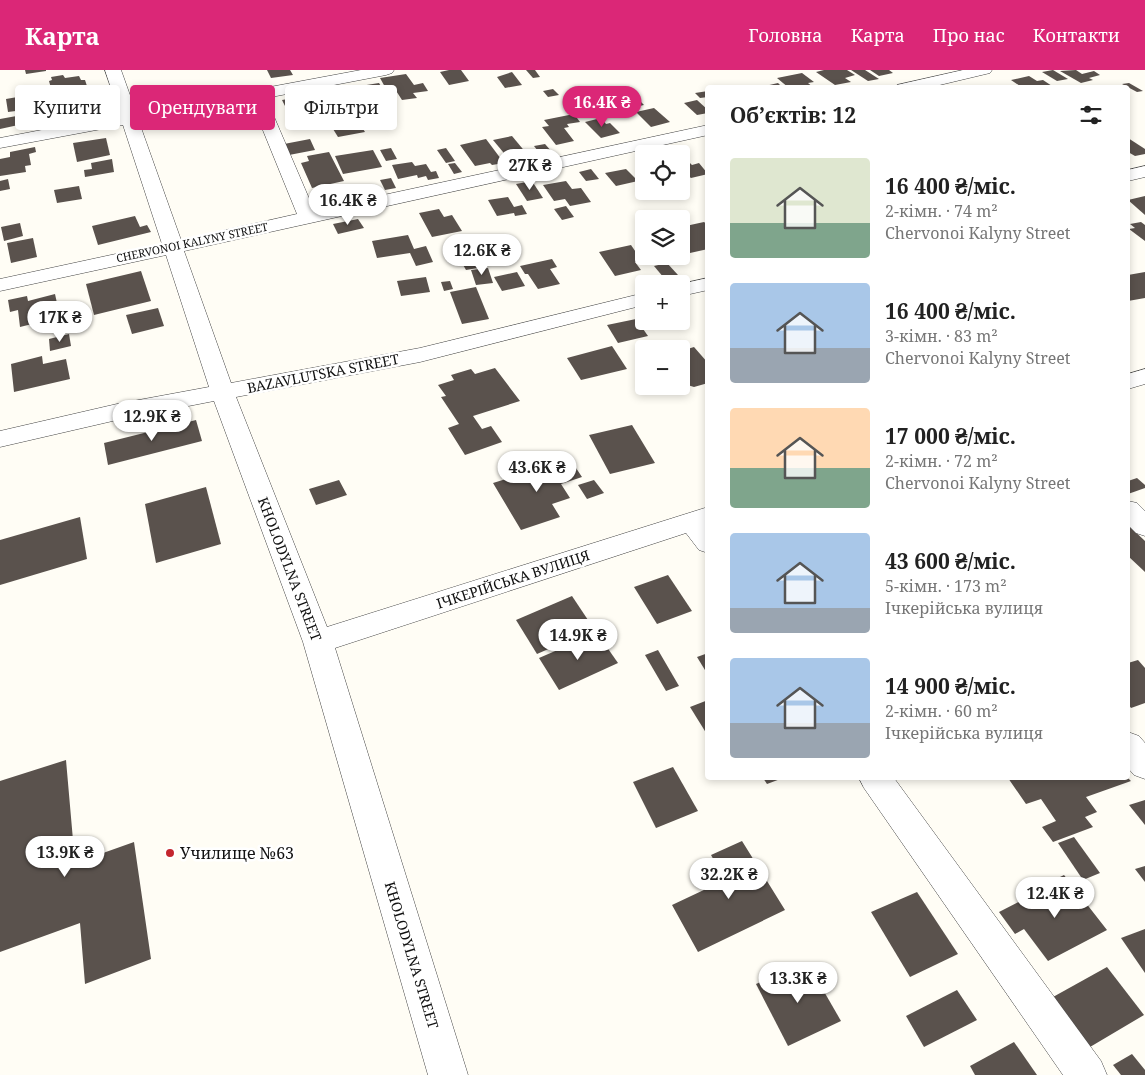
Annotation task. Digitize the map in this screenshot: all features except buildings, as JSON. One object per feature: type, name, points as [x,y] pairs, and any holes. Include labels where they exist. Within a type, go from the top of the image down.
[{"type":"street","name":"KHOLODYLNA STREET","points":[[113,70],[223,393],[318,642],[448,1075]]},
{"type":"street","points":[[275,90],[386,70]]},
{"type":"street","points":[[917,85],[984,70]]},
{"type":"street","points":[[0,143],[129,120]]},
{"type":"street","points":[[271,130],[307,216]]},
{"type":"street","name":"CHERVONOI KALYNY STREET","points":[[0,285],[307,216],[705,131]]},
{"type":"street","points":[[1130,175],[1145,171]]},
{"type":"street","points":[[690,288],[705,285]]},
{"type":"street","name":"BAZAVLUTSKA STREET","points":[[0,439],[117,412],[420,355],[635,301]]},
{"type":"street","points":[[1130,381],[1145,376]]},
{"type":"street","points":[[1130,512],[1145,526]]},
{"type":"street","points":[[700,519],[705,534]]},
{"type":"street","name":"ІЧКЕРІЙСЬКА ВУЛИЦЯ","points":[[318,642],[700,519]]},
{"type":"street","points":[[1130,748],[1145,765]]},
{"type":"street","points":[[876,780],[1087,1075]]},
{"type":"place","name":"Училище №63","points":[[170,853]]}]
